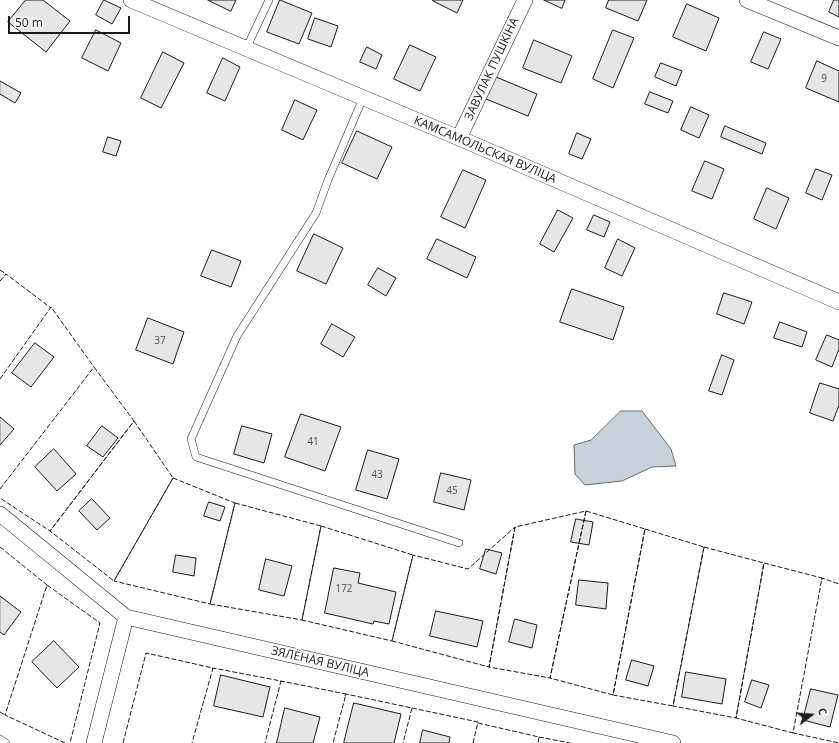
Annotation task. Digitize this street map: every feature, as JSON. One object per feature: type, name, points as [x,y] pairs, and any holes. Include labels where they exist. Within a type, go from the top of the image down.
[{"type":"street","name":"КАМСАМОЛЬСКАЯ ВУЛІЦА","points":[[131,0],[459,138],[839,302]]},
{"type":"street","name":"ЗАВУЛАК ПУШКІНА","points":[[459,138],[525,0]]},
{"type":"street","points":[[747,0],[839,38]]},
{"type":"street","name":"ЗЯЛЁНАЯ ВУЛІЦА","points":[[0,514],[126,617],[673,743]]},
{"type":"street","points":[[94,743],[126,617]]},
{"type":"lane","points":[[246,49],[269,0]]},
{"type":"lane","points":[[363,98],[328,180],[316,213],[237,336],[191,439],[196,457],[459,543]]},
{"type":"lane","points":[[0,739],[6,743]]},
{"type":"shaded area","points":[[621,411],[642,411],[671,449],[676,466],[652,467],[622,481],[585,485],[575,474],[574,445],[591,440]]},
{"type":"building","points":[[26,0],[43,0],[70,21],[46,52],[8,22]]},
{"type":"building","points":[[104,0],[121,8],[112,24],[96,15]]},
{"type":"building","points":[[208,0],[236,0],[231,11]]},
{"type":"building","points":[[280,0],[312,13],[299,44],[267,32]]},
{"type":"building","points":[[433,0],[463,0],[457,13]]},
{"type":"building","points":[[544,0],[565,0],[562,8]]},
{"type":"building","points":[[609,0],[647,0],[638,21],[606,8]]},
{"type":"building","points":[[834,0],[839,0],[839,17],[829,12]]},
{"type":"building","points":[[687,4],[719,18],[706,51],[673,37]]},
{"type":"building","points":[[315,18],[338,26],[331,47],[308,39]]},
{"type":"building","points":[[96,30],[121,43],[108,71],[82,58]]},
{"type":"building","points":[[613,30],[634,38],[613,88],[593,79]]},
{"type":"building","points":[[764,32],[781,39],[768,69],[751,62]]},
{"type":"building","points":[[534,40],[572,56],[561,83],[523,68]]},
{"type":"building","points":[[410,45],[436,57],[420,91],[394,79]]},
{"type":"building","points":[[367,47],[382,55],[376,69],[360,62]]},
{"type":"building","points":[[163,52],[184,63],[161,108],[141,98]]},
{"type":"building","points":[[223,58],[240,67],[225,101],[207,93]]},
{"type":"building","points":[[817,61],[839,71],[839,102],[806,88]]},
{"type":"building","points":[[661,63],[682,71],[676,86],[655,77]]},
{"type":"building","points":[[496,77],[537,94],[528,116],[486,99]]},
{"type":"building","points":[[0,81],[21,93],[15,103],[0,94]]},
{"type":"building","points":[[650,92],[673,101],[668,113],[645,104]]},
{"type":"building","points":[[295,100],[317,110],[303,140],[282,130]]},
{"type":"building","points":[[691,107],[709,115],[699,138],[681,130]]},
{"type":"building","points":[[725,126],[766,143],[762,154],[721,137]]},
{"type":"building","points":[[357,131],[392,147],[377,179],[342,163]]},
{"type":"building","points":[[577,133],[591,139],[582,159],[569,154]]},
{"type":"building","points":[[108,137],[121,141],[116,156],[103,152]]},
{"type":"building","points":[[705,161],[724,169],[712,199],[692,191]]},
{"type":"building","points":[[816,169],[832,175],[822,200],[806,193]]},
{"type":"building","points":[[463,170],[486,180],[465,228],[441,217]]},
{"type":"building","points":[[767,188],[789,198],[776,229],[754,219]]},
{"type":"building","points":[[558,210],[573,218],[554,252],[540,244]]},
{"type":"building","points":[[594,215],[610,222],[604,237],[587,230]]},
{"type":"building","points":[[314,234],[343,248],[326,284],[297,271]]},
{"type":"building","points":[[437,239],[476,257],[467,278],[427,259]]},
{"type":"building","points":[[618,239],[635,248],[622,276],[605,268]]},
{"type":"building","points":[[212,250],[241,261],[231,287],[201,276]]},
{"type":"building","points":[[378,268],[396,278],[386,296],[368,285]]},
{"type":"building","points":[[572,289],[624,307],[613,340],[560,322]]},
{"type":"building","points":[[724,293],[752,302],[744,324],[717,314]]},
{"type":"building","points":[[148,318],[184,332],[173,364],[136,350]]},
{"type":"building","points":[[780,322],[807,332],[802,347],[774,338]]},
{"type":"building","points":[[332,324],[355,337],[343,357],[321,344]]},
{"type":"building","points":[[827,335],[839,340],[839,349],[832,367],[816,360]]},
{"type":"building","points":[[35,343],[54,357],[31,387],[12,373]]},
{"type":"building","points":[[722,355],[734,360],[722,395],[709,391]]},
{"type":"building","points":[[820,383],[839,389],[839,405],[833,421],[810,413]]},
{"type":"building","points":[[301,414],[341,427],[325,471],[285,457]]},
{"type":"building","points":[[0,417],[14,429],[0,445]]},
{"type":"building","points":[[102,426],[118,438],[103,457],[87,446]]},
{"type":"building","points":[[242,426],[272,434],[264,463],[234,454]]},
{"type":"building","points":[[54,449],[76,474],[57,491],[35,467]]},
{"type":"building","points":[[368,450],[399,459],[387,499],[356,490]]},
{"type":"building","points":[[441,473],[471,480],[464,510],[434,502]]},
{"type":"building","points":[[92,499],[110,518],[97,530],[79,511]]},
{"type":"building","points":[[209,502],[225,507],[220,521],[204,516]]},
{"type":"building","points":[[576,519],[593,522],[589,545],[571,542]]},
{"type":"building","points":[[486,549],[502,553],[496,574],[480,569]]},
{"type":"building","points":[[176,555],[196,558],[194,576],[173,572]]},
{"type":"building","points":[[266,559],[292,566],[284,596],[259,590]]},
{"type":"building","points":[[334,568],[360,573],[358,583],[396,592],[389,624],[374,621],[373,624],[325,613]]},
{"type":"building","points":[[579,580],[608,583],[606,609],[576,605]]},
{"type":"building","points":[[0,596],[21,612],[4,635],[0,632]]},
{"type":"building","points":[[436,611],[483,621],[477,647],[430,636]]},
{"type":"building","points":[[515,619],[537,625],[532,648],[509,642]]},
{"type":"building","points":[[54,641],[79,667],[57,688],[32,662]]},
{"type":"building","points":[[632,660],[654,666],[648,686],[626,680]]},
{"type":"building","points":[[686,672],[726,679],[722,704],[682,697]]},
{"type":"building","points":[[221,675],[270,687],[263,717],[214,706]]},
{"type":"building","points":[[752,680],[769,685],[761,708],[745,702]]},
{"type":"building","points":[[811,689],[838,695],[830,727],[803,720]]},
{"type":"building","points":[[354,703],[401,714],[394,743],[344,743]]},
{"type":"building","points":[[285,708],[320,717],[313,743],[277,743]]},
{"type":"building","points":[[423,730],[450,737],[449,743],[420,743]]},
{"type":"fence","points":[[0,270],[6,274],[5,275]]},
{"type":"fence","points":[[0,281],[6,274],[51,308]]},
{"type":"fence","points":[[0,379],[51,307],[94,367]]},
{"type":"fence","points":[[0,489],[94,367],[134,421],[50,531],[0,498]]},
{"type":"fence","points":[[134,421],[173,478],[114,581],[50,531],[134,421]]},
{"type":"fence","points":[[173,478],[235,503],[210,604],[114,581],[173,478]]},
{"type":"fence","points":[[235,503],[321,526],[302,620],[210,604],[235,503]]},
{"type":"fence","points":[[586,511],[645,529],[613,695],[550,678],[586,511]]},
{"type":"fence","points":[[586,511],[550,678],[489,667],[515,527],[586,511]]},
{"type":"fence","points":[[321,526],[413,555],[392,641],[302,620],[321,526]]},
{"type":"fence","points":[[515,527],[489,667],[392,641],[413,555],[468,569],[515,527]]},
{"type":"fence","points":[[645,529],[704,547],[673,706],[613,695],[645,529]]},
{"type":"fence","points":[[0,547],[47,585],[46,587]]},
{"type":"fence","points":[[704,547],[764,563],[736,718],[673,706],[704,547]]},
{"type":"fence","points":[[764,563],[822,578],[793,733],[736,718],[764,563]]},
{"type":"fence","points":[[822,580],[822,578],[839,584]]},
{"type":"fence","points":[[65,743],[5,715],[47,585],[100,623],[70,743]]},
{"type":"fence","points":[[123,743],[146,653],[213,668],[192,743]]},
{"type":"fence","points":[[212,669],[281,681],[265,743]]},
{"type":"fence","points":[[281,682],[346,694],[333,743]]},
{"type":"fence","points":[[345,696],[346,694],[412,708],[403,743]]},
{"type":"fence","points":[[412,708],[478,722],[473,743]]},
{"type":"fence","points":[[0,712],[5,715],[6,714]]},
{"type":"fence","points":[[478,723],[539,737],[538,743]]},
{"type":"fence","points":[[793,732],[839,743]]},
{"type":"fence","points":[[539,737],[570,743]]}]
